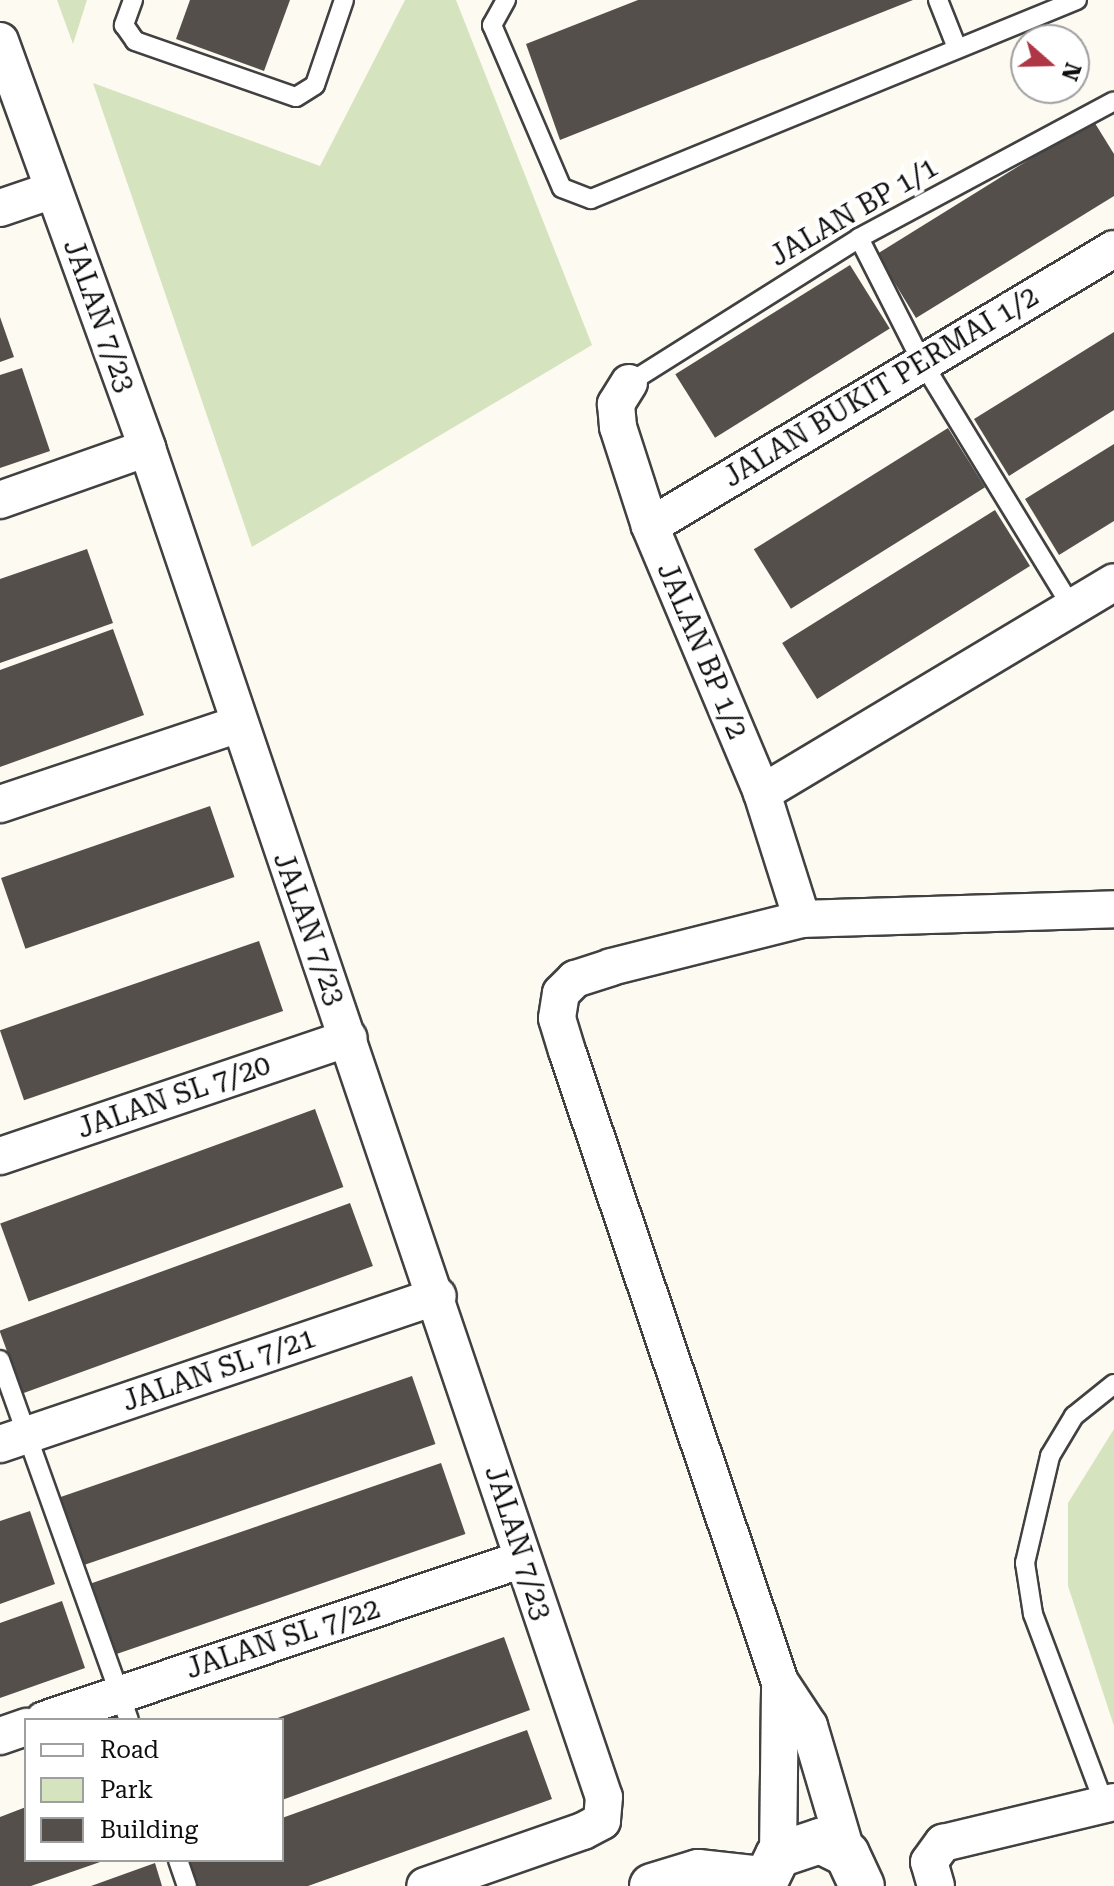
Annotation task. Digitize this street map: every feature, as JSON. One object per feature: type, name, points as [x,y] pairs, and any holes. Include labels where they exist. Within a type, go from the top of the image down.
[{"type":"street","name":"JALAN 7/23","points":[[0,41],[147,448],[236,725],[438,1296],[604,1797],[602,1821],[425,1886]]},
{"type":"street","points":[[0,208],[53,190]]},
{"type":"street","name":"JALAN BUKIT PERMAI 1/2","points":[[650,526],[921,360],[1114,249]]},
{"type":"street","name":"JALAN BP 1/2","points":[[629,383],[616,404],[618,427],[650,526],[762,793],[802,919]]},
{"type":"street","points":[[0,500],[147,448]]},
{"type":"street","points":[[762,793],[1114,582]]},
{"type":"street","points":[[0,804],[236,725]]},
{"type":"street","points":[[859,1876],[809,1726],[780,1682],[557,1018],[561,993],[575,979],[611,967],[802,919],[1114,909]]},
{"type":"street","name":"JALAN SL 7/20","points":[[0,1156],[349,1038]]},
{"type":"street","name":"JALAN SL 7/21","points":[[12,1440],[438,1296]]},
{"type":"street","name":"JALAN SL 7/22","points":[[56,1718],[125,1707],[523,1559]]},
{"type":"street","points":[[768,1873],[780,1682]]},
{"type":"street","points":[[0,1736],[24,1728]]},
{"type":"street","points":[[936,1886],[929,1862],[943,1843],[1109,1802]]},
{"type":"street","points":[[652,1886],[698,1872],[768,1873],[804,1841],[859,1876]]},
{"type":"lane","points":[[133,0],[124,25],[135,41],[296,97],[315,85],[344,0]]},
{"type":"lane","points":[[506,0],[492,25],[497,39],[562,188],[591,199],[1077,0]]},
{"type":"lane","points":[[938,0],[957,48]]},
{"type":"lane","name":"JALAN BP 1/1","points":[[629,383],[859,238],[1114,101]]},
{"type":"lane","points":[[859,238],[921,360],[1073,609]]},
{"type":"lane","points":[[0,1360],[12,1440],[125,1707]]},
{"type":"lane","points":[[1109,1802],[1033,1614],[1025,1563],[1050,1456],[1074,1416],[1114,1384]]},
{"type":"lane","points":[[179,1862],[187,1886]]},
{"type":"green space","points":[[57,0],[87,0],[73,44]]},
{"type":"green space","points":[[405,0],[456,0],[592,345],[252,547],[93,83],[320,166]]},
{"type":"green space","points":[[1114,1429],[1114,1726],[1068,1586],[1068,1503]]},
{"type":"building","points":[[190,0],[290,0],[264,71],[176,39]]},
{"type":"building","points":[[638,0],[913,0],[560,140],[526,44]]},
{"type":"building","points":[[1093,120],[1114,154],[1114,196],[916,318],[877,254]]},
{"type":"building","points":[[850,265],[890,329],[715,438],[675,374]]},
{"type":"building","points":[[0,317],[14,357],[0,362]]},
{"type":"building","points":[[1114,332],[1114,410],[1009,476],[974,419]]},
{"type":"building","points":[[22,368],[50,451],[0,468],[0,375]]},
{"type":"building","points":[[948,428],[985,487],[791,609],[754,549]]},
{"type":"building","points":[[1114,444],[1114,521],[1059,555],[1025,499]]},
{"type":"building","points":[[995,510],[1030,566],[817,699],[782,643]]},
{"type":"building","points":[[87,549],[113,623],[0,663],[0,579]]},
{"type":"building","points":[[113,629],[144,715],[0,767],[0,670]]},
{"type":"building","points":[[210,806],[234,877],[25,949],[1,878]]},
{"type":"building","points":[[259,941],[283,1011],[24,1100],[0,1030]]},
{"type":"building","points":[[315,1109],[343,1187],[29,1302],[0,1224]]},
{"type":"building","points":[[350,1203],[373,1266],[22,1394],[0,1330]]},
{"type":"building","points":[[412,1376],[435,1444],[79,1567],[56,1499]]},
{"type":"building","points":[[441,1463],[465,1534],[111,1656],[86,1585]]},
{"type":"building","points":[[30,1511],[55,1584],[0,1604],[0,1521]]},
{"type":"building","points":[[62,1601],[85,1668],[0,1698],[0,1623]]},
{"type":"building","points":[[504,1637],[530,1710],[284,1799],[284,1718],[278,1718]]},
{"type":"building","points":[[527,1730],[552,1799],[308,1886],[196,1886],[188,1862],[284,1862],[284,1817]]},
{"type":"building","points":[[24,1808],[24,1862],[100,1862],[31,1886],[0,1886],[0,1817]]},
{"type":"building","points":[[155,1863],[162,1886],[91,1886]]}]
